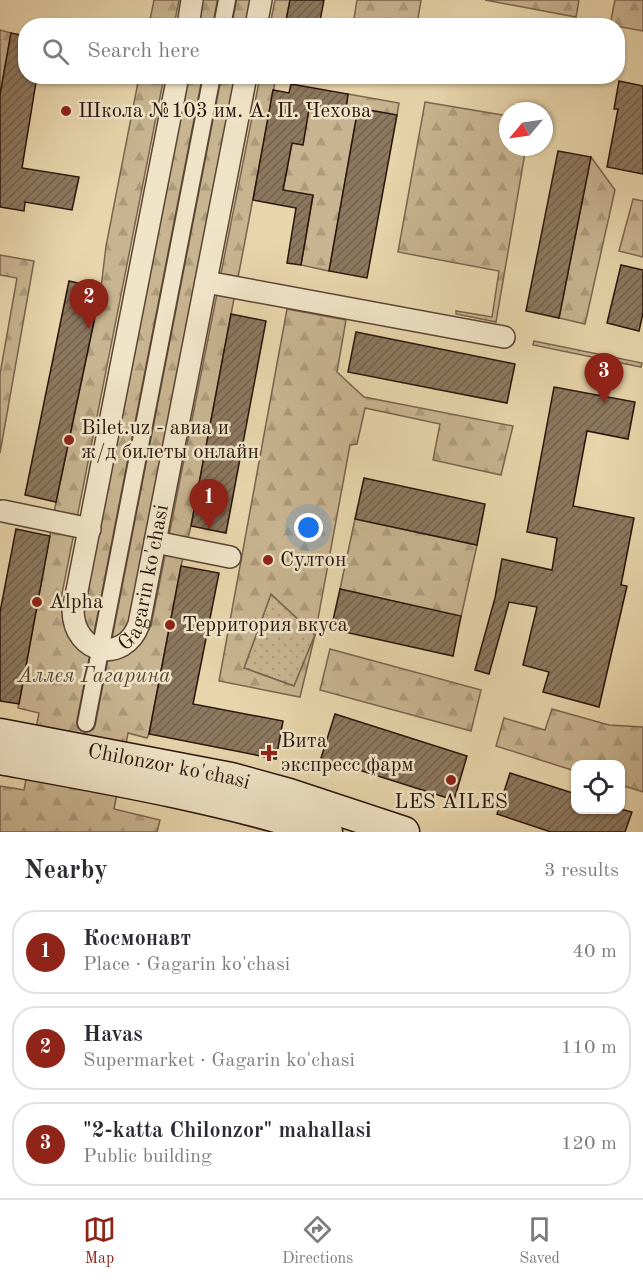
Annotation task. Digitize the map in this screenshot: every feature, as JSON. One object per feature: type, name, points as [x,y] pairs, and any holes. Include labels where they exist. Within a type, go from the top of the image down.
[{"type":"main road","name":"Chilonzor ko'chasi","points":[[0,734],[231,778],[289,794],[404,832]]},
{"type":"main road","name":"Chilonzor ko'chasi","points":[[0,759],[203,797],[264,812],[327,832]]},
{"type":"street","points":[[189,18],[192,0]]},
{"type":"street","points":[[224,18],[227,0]]},
{"type":"street","points":[[258,18],[261,0]]},
{"type":"street","name":"Gagarin ko'chasi","points":[[176,84],[74,618],[76,630],[83,640],[100,649],[113,649],[124,645],[136,631],[244,84]]},
{"type":"street","points":[[86,723],[210,84]]},
{"type":"street","points":[[206,282],[504,337]]},
{"type":"street","points":[[3,511],[90,529]]},
{"type":"street","points":[[155,542],[230,557]]},
{"type":"green space","points":[[154,0],[179,0],[175,18],[150,18]]},
{"type":"green space","points":[[202,0],[252,0],[248,18],[199,18]]},
{"type":"green space","points":[[275,0],[290,0],[286,18],[271,18]]},
{"type":"green space","points":[[357,0],[421,0],[418,18],[354,18]]},
{"type":"green space","points":[[485,0],[579,0],[576,17]]},
{"type":"green space","points":[[615,0],[643,0],[643,31],[625,28],[625,18],[611,18]]},
{"type":"green space","points":[[0,30],[11,33],[0,95]]},
{"type":"green space","name":"Аллея Гагарина","points":[[138,84],[163,84],[59,609],[82,613],[186,84],[236,84],[131,622],[151,626],[259,84],[275,84],[149,734],[147,738],[128,733],[114,809],[160,820],[157,832],[0,832],[0,786],[24,790],[39,713],[18,708],[56,502],[101,288],[106,246]]},
{"type":"green space","points":[[348,94],[399,103],[397,115],[358,108],[329,271],[301,265],[313,196],[283,190],[292,143],[303,145],[309,109],[345,115]]},
{"type":"green space","points":[[425,102],[499,114],[499,156],[524,156],[496,322],[456,314],[456,311],[492,317],[499,271],[398,252]]},
{"type":"green space","points":[[591,157],[615,190],[585,324],[559,318]]},
{"type":"green space","points":[[633,199],[643,201],[643,257],[619,251]]},
{"type":"green space","points":[[0,255],[34,261],[0,453],[0,374],[17,278],[0,275]]},
{"type":"green space","points":[[287,309],[346,320],[337,372],[364,397],[513,426],[501,475],[433,460],[440,424],[365,408],[357,444],[350,445],[315,635],[300,697],[219,681]],"holes":[[[271,594],[315,635],[294,686],[244,668]]]},
{"type":"green space","points":[[534,341],[642,363],[641,367],[533,345]]},
{"type":"green space","points":[[355,519],[477,545],[461,617],[340,589]]},
{"type":"green space","points":[[271,594],[315,635],[294,686],[244,668]]},
{"type":"green space","points":[[330,649],[481,690],[471,731],[320,690]]},
{"type":"green space","points":[[552,709],[609,725],[643,727],[643,792],[625,786],[625,760],[571,760],[571,770],[496,746],[504,718],[545,730]]},
{"type":"building","points":[[290,0],[324,0],[321,18],[287,18]]},
{"type":"building","points":[[11,33],[18,34],[18,84],[36,84],[22,168],[79,177],[72,210],[25,202],[24,211],[0,207],[0,95]]},
{"type":"building","points":[[625,82],[643,86],[643,174],[607,167],[618,109],[614,109],[618,84]]},
{"type":"building","points":[[291,84],[348,94],[345,115],[309,109],[303,145],[292,143],[283,190],[313,195],[301,265],[287,263],[296,208],[253,200],[273,90],[289,93]]},
{"type":"building","points":[[358,108],[397,115],[367,278],[329,271]]},
{"type":"building","points":[[558,151],[591,157],[559,318],[526,311]]},
{"type":"building","points":[[621,265],[643,270],[643,313],[639,331],[607,323]]},
{"type":"building","points":[[69,281],[101,288],[56,502],[25,495]]},
{"type":"building","points":[[231,314],[266,321],[226,533],[191,526]]},
{"type":"building","points":[[356,332],[515,364],[507,403],[348,372]]},
{"type":"building","points":[[554,387],[635,402],[628,439],[587,431],[573,506],[634,518],[621,585],[627,586],[599,707],[543,692],[549,672],[523,665],[537,607],[509,602],[489,674],[475,670],[495,598],[502,559],[552,570],[557,538],[527,532]]},
{"type":"building","points":[[364,478],[485,504],[477,545],[355,519]]},
{"type":"building","points":[[16,529],[50,536],[19,704],[0,701],[0,612]]},
{"type":"building","points":[[181,566],[219,573],[193,704],[283,721],[276,759],[149,734]]},
{"type":"building","points":[[340,589],[461,616],[453,656],[331,629]]},
{"type":"building","points":[[335,714],[467,756],[454,800],[321,758]]},
{"type":"building","points":[[510,773],[571,792],[571,814],[625,814],[625,810],[632,812],[625,832],[551,832],[497,814]]},
{"type":"place","name":"Школа №103 им. А. П. Чехова","points":[[66,111]]},
{"type":"place","name":"Havas","points":[[89,329]]},
{"type":"place","name":"\"2-katta Chilonzor\" mahallasi","points":[[604,403]]},
{"type":"place","name":"Bilet.uz - авиа и ж/д билеты онлайн","points":[[69,440]]},
{"type":"place","name":"Космонавт","points":[[209,529]]},
{"type":"place","name":"Султон","points":[[268,560]]},
{"type":"place","name":"Alpha","points":[[37,602]]},
{"type":"place","name":"Территория вкуса","points":[[170,625]]},
{"type":"place","name":"Вита экспресс фарм","points":[[269,753]]},
{"type":"place","name":"LES AILES","points":[[451,780]]}]
